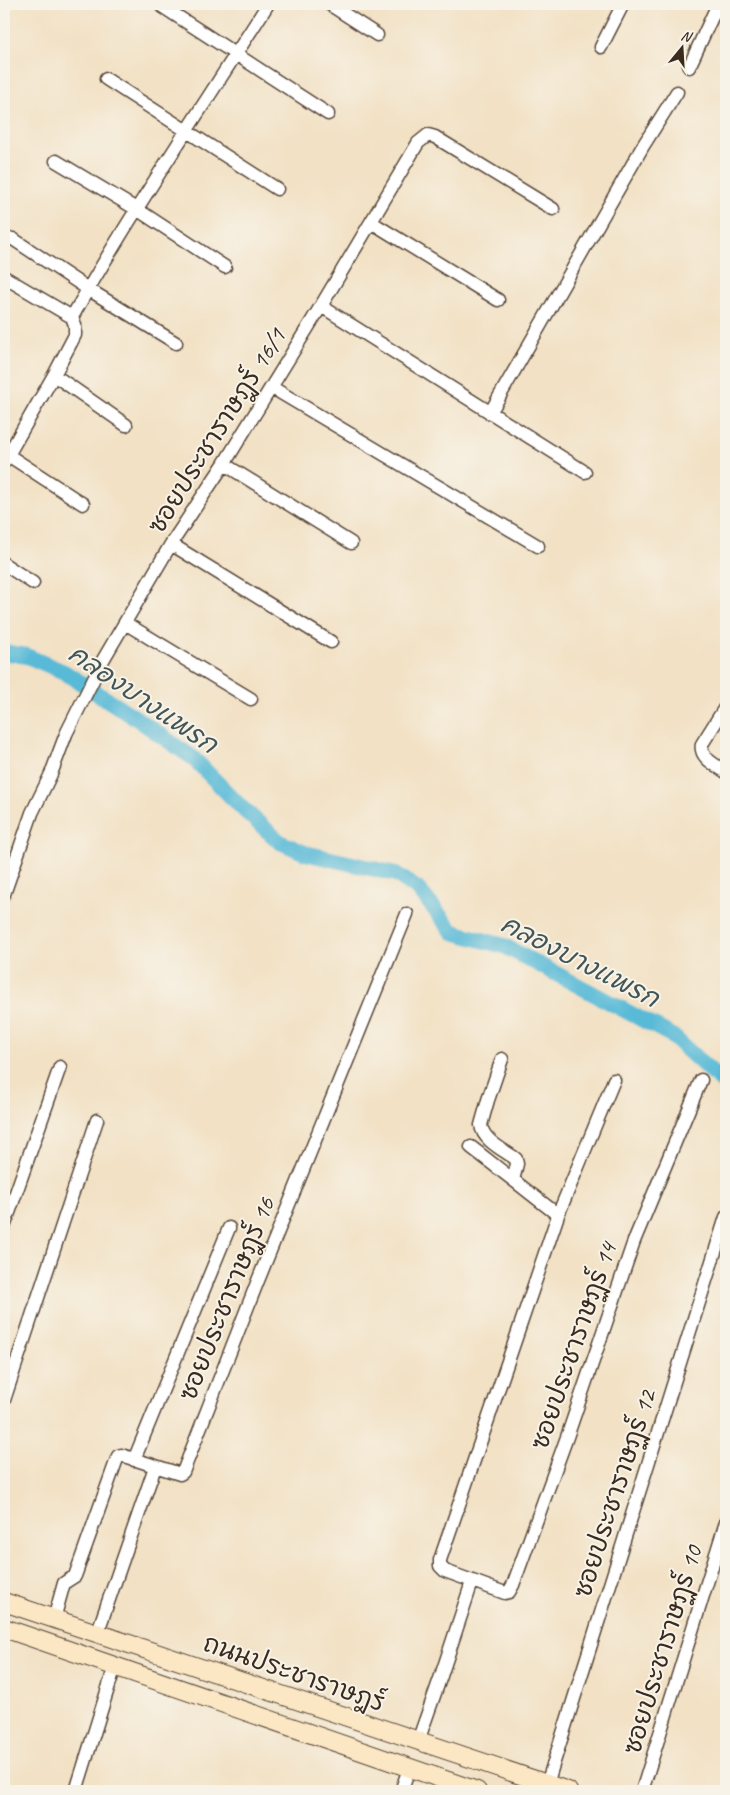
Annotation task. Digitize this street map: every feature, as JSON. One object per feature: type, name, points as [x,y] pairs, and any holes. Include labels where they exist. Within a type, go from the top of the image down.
[{"type":"main road","name":"ถนนประชาราษฎร์","points":[[4,1602],[568,1791]]},
{"type":"main road","name":"ถนนประชาราษฎร์","points":[[4,1628],[476,1791]]},
{"type":"street","points":[[72,317],[185,131],[268,4]]},
{"type":"street","points":[[329,4],[377,35]]},
{"type":"street","points":[[601,47],[623,4]]},
{"type":"street","points":[[689,66],[718,4]]},
{"type":"street","points":[[160,5],[328,114]]},
{"type":"street","points":[[106,79],[277,189]]},
{"type":"street","points":[[490,413],[638,155],[677,92]]},
{"type":"street","name":"ซอยประชาราษฎร์ 16/1","points":[[4,894],[32,813],[51,774],[66,734],[103,660],[171,544],[224,464],[418,143],[428,135],[435,137],[553,209]]},
{"type":"street","points":[[56,161],[138,210],[225,267]]},
{"type":"street","points":[[371,222],[498,300]]},
{"type":"street","points":[[13,239],[88,289],[176,343]]},
{"type":"street","points":[[4,277],[72,317],[75,325],[74,334],[54,375],[6,458],[82,504]]},
{"type":"street","points":[[321,306],[585,472]]},
{"type":"street","points":[[54,375],[126,425]]},
{"type":"street","points":[[271,387],[538,546]]},
{"type":"street","points":[[224,464],[352,543]]},
{"type":"street","points":[[171,544],[331,642]]},
{"type":"street","points":[[4,564],[33,583]]},
{"type":"street","points":[[125,623],[251,700]]},
{"type":"street","points":[[726,706],[702,744],[701,750],[703,756],[726,772]]},
{"type":"street","name":"ซอยประชาราษฎร์ 16","points":[[134,1460],[180,1474],[184,1472],[257,1283],[407,914]]},
{"type":"street","points":[[502,1059],[482,1120],[482,1129],[488,1139],[516,1159],[517,1164],[513,1180]]},
{"type":"street","points":[[4,1227],[60,1067]]},
{"type":"street","points":[[471,1147],[558,1215],[614,1080]]},
{"type":"street","name":"ซอยประชาราษฏร์ 14","points":[[558,1215],[440,1560],[440,1566],[445,1571],[505,1593],[509,1592],[513,1585],[567,1437],[634,1241],[700,1080]]},
{"type":"street","points":[[4,1400],[97,1120]]},
{"type":"street","name":"ซอยประชาราษฏร์ 12","points":[[547,1784],[726,1217]]},
{"type":"street","points":[[54,1619],[64,1583],[75,1576],[117,1458],[121,1455],[134,1460],[229,1228]]},
{"type":"street","points":[[97,1634],[154,1467]]},
{"type":"street","name":"ซอยประชาราษฏร์ 10","points":[[642,1791],[726,1522]]},
{"type":"street","points":[[418,1741],[442,1676],[472,1582]]},
{"type":"street","points":[[76,1791],[115,1666]]},
{"type":"street","points":[[401,1791],[408,1769]]},
{"type":"waterway","name":"คลองบางแพรก","points":[[4,652],[27,656],[64,672],[136,718],[193,758],[244,810],[280,842],[305,853],[396,874],[419,890],[453,932],[504,946],[671,1035],[726,1085]]}]
